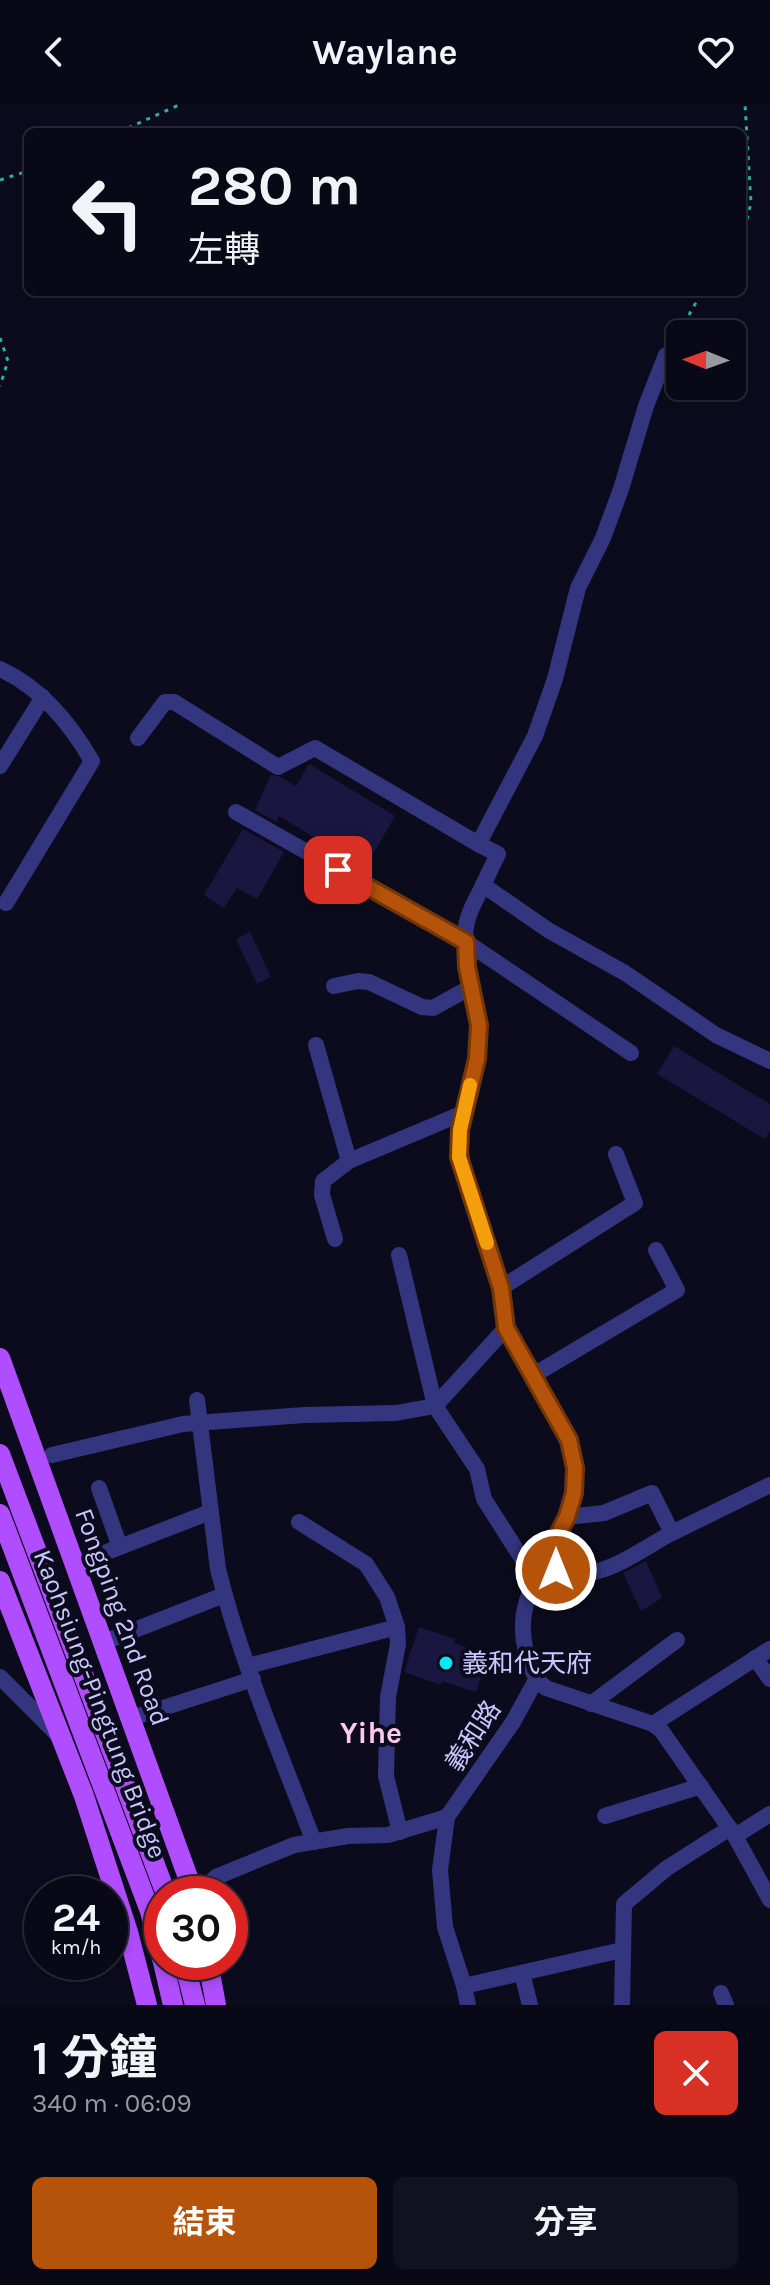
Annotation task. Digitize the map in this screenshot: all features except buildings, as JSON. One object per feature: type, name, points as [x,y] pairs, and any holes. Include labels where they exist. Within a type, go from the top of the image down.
[{"type":"main road","name":"Fongping 2nd Road","points":[[0,1358],[189,1876]]},
{"type":"main road","name":"Kaohsiung-Pingtung Bridge","points":[[0,1454],[159,1876]]},
{"type":"main road","name":"Kaohsiung-Pingtung Bridge","points":[[0,1514],[144,1895]]},
{"type":"main road","points":[[0,1581],[84,1796],[110,1876]]},
{"type":"main road","points":[[128,1932],[147,2005]]},
{"type":"main road","name":"Kaohsiung-Pingtung Bridge","points":[[167,1980],[173,2005]]},
{"type":"main road","points":[[189,1980],[195,2005]]},
{"type":"main road","points":[[211,1980],[216,2005]]},
{"type":"street","points":[[480,845],[535,736],[555,679],[578,588],[612,513],[666,355]]},
{"type":"street","points":[[0,669],[43,697],[72,727],[92,761],[6,903]]},
{"type":"street","points":[[0,766],[43,697]]},
{"type":"street","points":[[138,738],[165,702],[174,702],[278,767],[315,748],[498,854],[467,920],[471,987],[479,1025],[477,1059],[463,1113],[459,1157],[501,1288],[506,1328],[569,1440],[575,1468],[574,1493],[567,1517],[524,1606],[525,1646],[536,1680],[546,1688],[653,1724],[661,1730],[732,1832],[770,1900]]},
{"type":"street","points":[[236,812],[466,942],[631,1053]]},
{"type":"street","points":[[483,885],[539,924],[625,973],[716,1035],[770,1061]]},
{"type":"street","points":[[334,986],[369,982],[422,1007],[433,1008],[471,987]]},
{"type":"street","points":[[316,1045],[349,1161]]},
{"type":"street","points":[[335,1239],[321,1188],[323,1181],[349,1161],[463,1113]]},
{"type":"street","points":[[501,1288],[635,1203],[616,1154]]},
{"type":"street","points":[[532,1376],[677,1290],[656,1250]]},
{"type":"street","points":[[399,1255],[435,1406],[477,1469],[484,1499],[535,1579]]},
{"type":"street","points":[[52,1455],[122,1436],[199,1423],[304,1415],[396,1413],[435,1406],[506,1328]]},
{"type":"street","points":[[197,1400],[210,1512],[224,1595],[314,1842]]},
{"type":"street","points":[[545,1559],[556,1570],[573,1575],[597,1572],[770,1485]]},
{"type":"street","points":[[99,1488],[120,1547]]},
{"type":"street","points":[[567,1517],[604,1513],[652,1493],[672,1533]]},
{"type":"street","points":[[76,1564],[210,1512]]},
{"type":"street","points":[[299,1522],[366,1564],[387,1597],[397,1627],[397,1656],[388,1697],[386,1776],[400,1832]]},
{"type":"street","points":[[104,1642],[224,1595]]},
{"type":"street","points":[[132,1718],[250,1672],[397,1627]]},
{"type":"street","points":[[591,1704],[677,1640]]},
{"type":"street","points":[[653,1724],[763,1653],[770,1679]]},
{"type":"street","points":[[0,1677],[62,1740]]},
{"type":"street","name":"義和路","points":[[447,1817],[496,1747],[536,1680]]},
{"type":"street","points":[[605,1816],[701,1786]]},
{"type":"street","points":[[622,2005],[624,1904],[667,1868],[770,1814]]},
{"type":"street","points":[[218,1876],[294,1845],[400,1832],[447,1817],[440,1870],[445,1927],[468,2005]]},
{"type":"street","points":[[128,1932],[144,1924]]},
{"type":"street","points":[[464,1986],[622,1950]]},
{"type":"street","points":[[522,1973],[530,2005]]},
{"type":"path","points":[[128,128],[181,104]]},
{"type":"path","points":[[745,104],[751,203],[746,223]]},
{"type":"path","points":[[0,180],[24,172]]},
{"type":"path","points":[[686,320],[700,296]]},
{"type":"path","points":[[0,338],[8,361],[0,386]]},
{"type":"slow traffic","points":[[470,1085],[460,1130],[459,1157],[487,1243]]},
{"type":"place","name":"義和代天府","points":[[446,1663]]},
{"type":"district","name":"Yihe","points":[[371,1733]]},
{"type":"route","points":[[338,870],[466,942],[467,967],[479,1025],[477,1059],[463,1113],[459,1157],[501,1288],[506,1328],[569,1440],[575,1468],[574,1493],[567,1517],[545,1559],[556,1570]]}]
